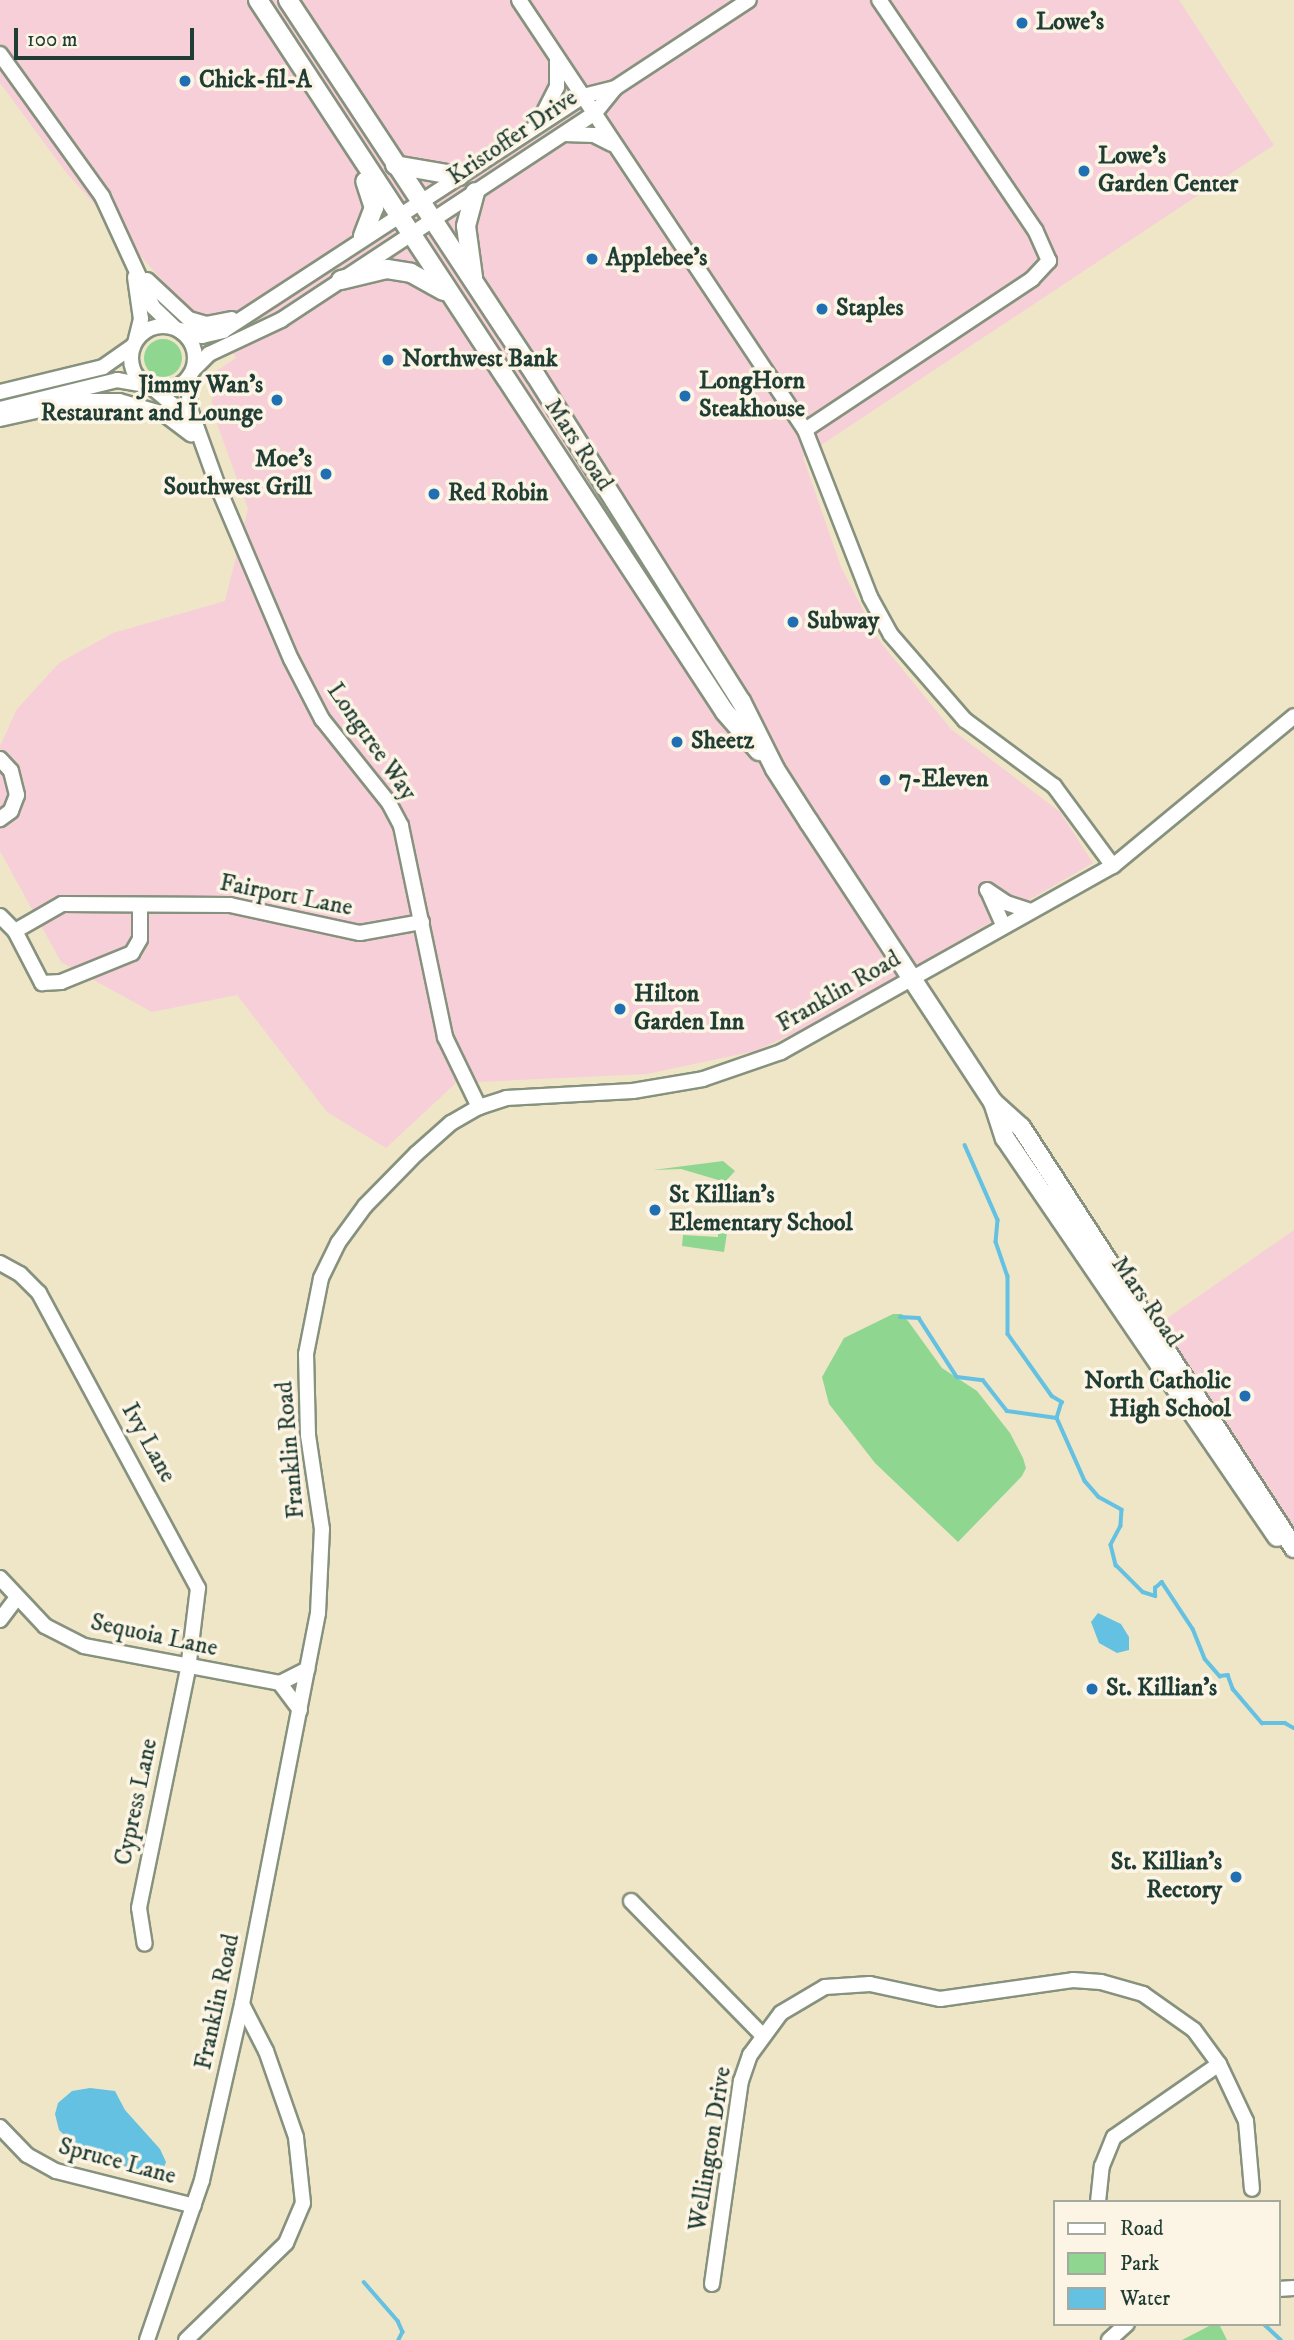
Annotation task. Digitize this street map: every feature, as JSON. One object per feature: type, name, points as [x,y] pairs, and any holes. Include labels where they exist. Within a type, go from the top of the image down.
[{"type":"main road","name":"Mars Road","points":[[258,0],[724,712],[775,769]]},
{"type":"main road","name":"Mars Road","points":[[288,0],[741,701],[775,769],[993,1102],[1021,1127],[1294,1548]]},
{"type":"main road","points":[[287,44],[327,122],[370,190],[373,217],[363,236]]},
{"type":"main road","points":[[395,165],[459,176]]},
{"type":"main road","points":[[474,284],[466,226],[475,191]]},
{"type":"main road","points":[[341,280],[378,269],[401,271],[451,297]]},
{"type":"main road","name":"Mars Road","points":[[993,1102],[1005,1138],[1294,1559]]},
{"type":"street","points":[[519,0],[805,430],[870,597],[891,635],[965,720],[1054,786],[1113,866]]},
{"type":"street","name":"Kristoffer Drive","points":[[191,373],[209,354],[281,320],[563,135],[594,114],[615,88],[749,0]]},
{"type":"street","points":[[805,430],[1032,279],[1049,261],[1035,230],[879,0]]},
{"type":"street","points":[[0,54],[102,196],[153,307],[192,344],[190,406],[220,492]]},
{"type":"street","points":[[537,125],[557,87],[555,55]]},
{"type":"street","name":"Kristoffer Drive","points":[[177,329],[202,336],[216,334],[363,236],[583,96],[615,88]]},
{"type":"street","points":[[563,135],[594,135],[616,148]]},
{"type":"street","points":[[132,258],[149,284],[189,319],[214,324],[243,316]]},
{"type":"street","points":[[132,258],[141,319],[133,367],[151,387],[173,405],[220,492]]},
{"type":"street","points":[[0,392],[103,367],[154,327],[177,329]]},
{"type":"street","points":[[0,409],[117,380],[151,387],[173,388],[191,373]]},
{"type":"street","points":[[35,384],[38,400]]},
{"type":"street","points":[[0,419],[81,401],[119,401],[164,414],[191,434]]},
{"type":"street","name":"Longtree Way","points":[[220,492],[322,719],[397,816],[445,1037],[479,1107]]},
{"type":"street","name":"Franklin Road","points":[[147,2340],[194,2206],[242,2004],[300,1710],[322,1569],[322,1529],[308,1435],[306,1354],[321,1278],[338,1243],[365,1206],[433,1138],[479,1107],[506,1098],[633,1090],[724,1073],[819,1032],[1003,924],[1113,866],[1294,716]]},
{"type":"street","points":[[0,759],[11,771],[17,795],[11,811],[0,819]]},
{"type":"street","points":[[1003,924],[987,890],[1006,903],[1030,911]]},
{"type":"street","name":"Fairport Lane","points":[[15,931],[62,904],[230,905],[360,933],[422,922]]},
{"type":"street","points":[[0,916],[15,931],[42,983],[61,982],[132,953],[140,939],[140,905]]},
{"type":"street","name":"Ivy Lane","points":[[0,1263],[20,1274],[38,1293],[196,1578],[198,1609],[188,1669]]},
{"type":"street","name":"Sequoia Lane","points":[[0,1578],[16,1599],[45,1626],[84,1646],[188,1669],[280,1683]]},
{"type":"street","points":[[0,1620],[16,1599]]},
{"type":"street","name":"Cypress Lane","points":[[145,1944],[139,1908],[188,1669]]},
{"type":"street","points":[[300,1710],[280,1683],[307,1669]]},
{"type":"street","points":[[631,1902],[762,2035]]},
{"type":"street","name":"Wellington Drive","points":[[712,2284],[741,2081],[762,2035],[781,2013],[825,1987],[870,1984],[940,1999],[1073,1980],[1101,1982],[1143,1994],[1166,2007],[1194,2030],[1219,2064],[1246,2121],[1252,2189]]},
{"type":"street","points":[[186,2340],[286,2243],[303,2203],[296,2137],[266,2051],[242,2004]]},
{"type":"street","points":[[1098,2200],[1102,2166],[1114,2137],[1219,2064]]},
{"type":"street","name":"Spruce Lane","points":[[0,2127],[27,2155],[56,2171],[194,2206]]},
{"type":"street","points":[[1109,2340],[1125,2326]]},
{"type":"shaded area","points":[[0,0],[1179,0],[1274,145],[803,457],[841,567],[878,639],[951,729],[1060,812],[1093,863],[813,1025],[755,1051],[647,1074],[456,1083],[386,1148],[327,1112],[237,995],[152,1012],[61,962],[0,851],[0,746],[17,709],[59,663],[113,633],[225,601],[248,509],[212,410],[213,373],[236,358],[216,319],[191,313],[65,171],[0,83]]},
{"type":"shaded area","name":"North Catholic High School","points":[[1294,1230],[1294,1548],[1153,1328]]},
{"type":"green space","points":[[163,339],[176,345],[182,358],[176,371],[163,377],[150,371],[144,358],[150,345]]},
{"type":"green space","points":[[723,1161],[735,1171],[725,1182],[681,1169],[653,1170]]},
{"type":"green space","points":[[718,1233],[727,1233],[724,1252],[682,1246],[683,1235],[718,1237]]},
{"type":"green space","points":[[893,1314],[902,1314],[942,1368],[977,1391],[1010,1433],[1026,1468],[1022,1476],[958,1542],[875,1463],[829,1404],[822,1377],[844,1338]]},
{"type":"green space","points":[[1209,2326],[1220,2326],[1227,2340],[1182,2340]]},
{"type":"water","points":[[1098,1613],[1121,1624],[1129,1637],[1129,1650],[1117,1653],[1099,1643],[1091,1622]]},
{"type":"water","points":[[90,2088],[115,2091],[125,2110],[160,2149],[166,2162],[163,2170],[145,2175],[75,2145],[59,2130],[55,2114],[58,2103],[72,2091]]},
{"type":"waterway","points":[[965,1145],[998,1220],[996,1242],[1008,1276],[1008,1334],[1052,1396],[1062,1402],[1057,1418]]},
{"type":"waterway","points":[[900,1317],[919,1318],[957,1377],[983,1380],[1007,1411],[1057,1418],[1085,1481],[1099,1497],[1122,1510],[1121,1526],[1111,1545],[1116,1565],[1143,1592],[1155,1596],[1155,1588],[1162,1582],[1193,1629],[1205,1659],[1220,1676],[1228,1675],[1233,1689],[1262,1723],[1285,1723],[1294,1728]]},
{"type":"waterway","points":[[364,2282],[398,2321],[403,2332],[399,2340]]},
{"type":"waterway","points":[[1266,2326],[1281,2340]]},
{"type":"place","name":"Lowe's","points":[[1022,23]]},
{"type":"place","name":"Chick-fil-A","points":[[185,81]]},
{"type":"place","name":"Lowe's Garden Center","points":[[1084,171]]},
{"type":"place","name":"Applebee's","points":[[592,259]]},
{"type":"place","name":"Staples","points":[[822,309]]},
{"type":"place","name":"Northwest Bank","points":[[388,360]]},
{"type":"place","name":"LongHorn Steakhouse","points":[[685,396]]},
{"type":"place","name":"Jimmy Wan's Restaurant and Lounge","points":[[277,400]]},
{"type":"place","name":"Moe's Southwest Grill","points":[[326,474]]},
{"type":"place","name":"Red Robin","points":[[434,494]]},
{"type":"place","name":"Subway","points":[[793,622]]},
{"type":"place","name":"Sheetz","points":[[677,742]]},
{"type":"place","name":"7-Eleven","points":[[885,780]]},
{"type":"place","name":"Hilton Garden Inn","points":[[620,1009]]},
{"type":"place","name":"St Killian's Elementary School","points":[[655,1210]]},
{"type":"place","name":"North Catholic High School","points":[[1245,1396]]},
{"type":"place","name":"St. Killian's","points":[[1092,1689]]},
{"type":"place","name":"St. Killian's Rectory","points":[[1236,1877]]}]
